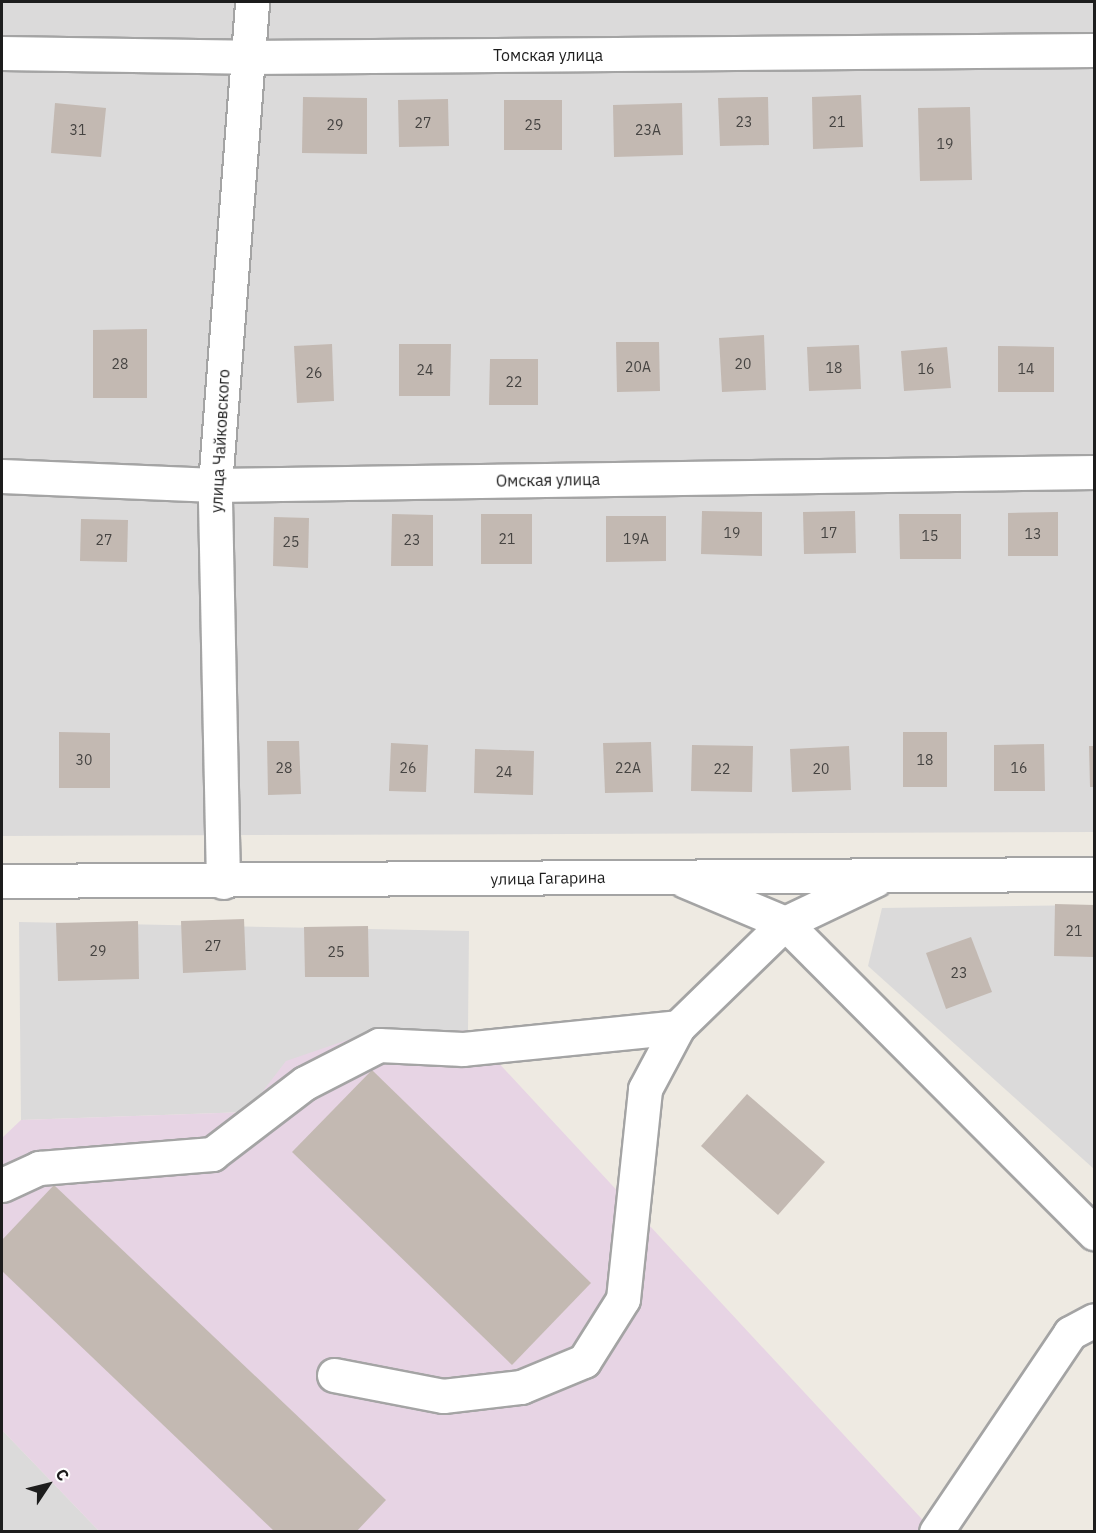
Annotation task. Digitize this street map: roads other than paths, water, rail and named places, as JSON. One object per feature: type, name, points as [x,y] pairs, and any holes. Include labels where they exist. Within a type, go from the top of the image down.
[{"type":"street","name":"улица Чайковского","points":[[223,882],[214,485],[252,2]]},
{"type":"street","name":"Томская улица","points":[[2,53],[247,57],[1095,50]]},
{"type":"street","name":"Омская улица","points":[[2,476],[214,485],[1095,472]]},
{"type":"street","name":"улица Гагарина","points":[[2,881],[223,882],[672,876],[1095,874]]},
{"type":"street","points":[[334,1375],[443,1396],[521,1386],[584,1361],[623,1299],[645,1089],[678,1027],[785,923],[885,875]]},
{"type":"street","points":[[672,876],[785,923],[1095,1233]]},
{"type":"street","points":[[2,1185],[39,1168],[212,1154],[305,1083],[379,1045],[463,1049],[678,1027]]},
{"type":"street","points":[[936,1532],[1070,1333],[1095,1320]]}]
